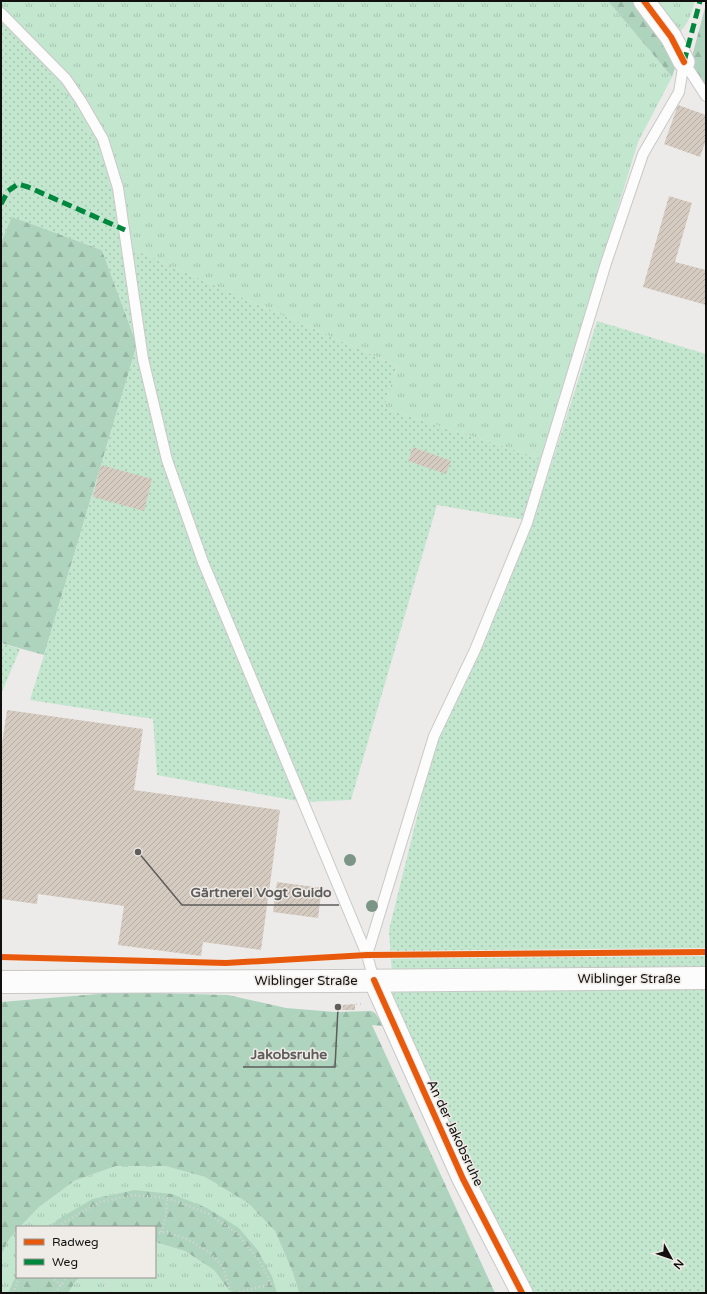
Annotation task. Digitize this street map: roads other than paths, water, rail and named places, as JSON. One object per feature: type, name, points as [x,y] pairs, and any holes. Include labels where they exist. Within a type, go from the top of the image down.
[{"type":"main road","name":"Wiblinger Straße","points":[[1,982],[706,978]]},
{"type":"street","points":[[644,1],[671,37],[684,62]]},
{"type":"street","name":"An der Jakobsruhe","points":[[374,980],[463,1179],[522,1293]]},
{"type":"lane","points":[[1,13],[66,80],[81,100],[103,139],[118,188],[144,360],[167,460],[203,562],[366,955],[374,980]]},
{"type":"lane","points":[[684,62],[706,96]]},
{"type":"lane","points":[[366,955],[434,736],[475,650],[527,523],[606,263],[643,154],[679,92],[684,62]]},
{"type":"place","name":"Gärtnerei Vogt Guido","points":[[138,852]]},
{"type":"place","name":"Jakobsruhe","points":[[338,1007]]}]
